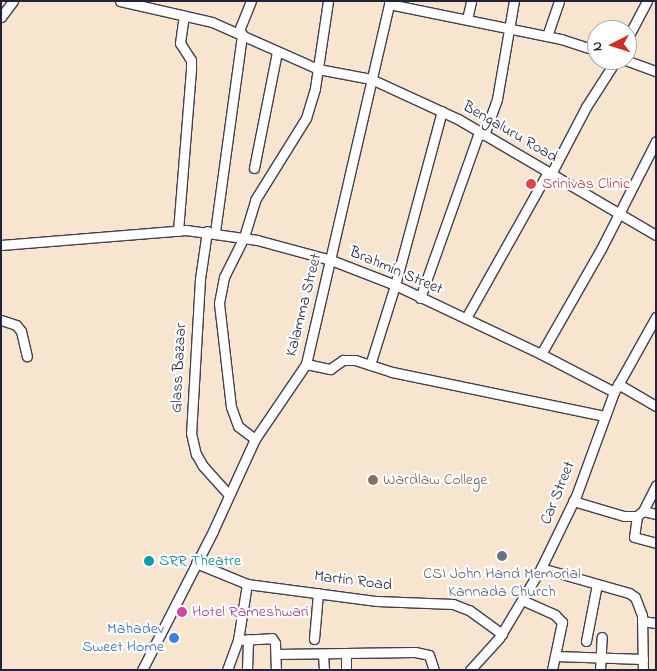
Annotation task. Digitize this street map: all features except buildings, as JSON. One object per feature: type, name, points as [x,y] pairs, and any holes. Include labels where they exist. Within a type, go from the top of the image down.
[{"type":"street","points":[[1,16],[13,1]]},
{"type":"street","name":"Bengaluru Road","points":[[120,1],[184,16],[240,33],[277,52],[318,69],[371,79],[442,111],[620,212],[656,235]]},
{"type":"street","name":"Glass Bazaar","points":[[229,495],[203,466],[196,454],[191,433],[200,278],[211,231],[240,33],[251,1]]},
{"type":"street","points":[[255,439],[238,426],[234,417],[226,342],[219,313],[224,277],[244,237],[255,200],[306,118],[318,69],[328,1]]},
{"type":"street","points":[[467,19],[471,1]]},
{"type":"street","points":[[420,298],[497,99],[514,1]]},
{"type":"street","points":[[547,36],[559,1]]},
{"type":"street","points":[[637,20],[647,1]]},
{"type":"street","points":[[390,3],[547,36],[587,47]]},
{"type":"street","name":"Kalamma Street","points":[[142,670],[255,439],[306,364],[390,3]]},
{"type":"street","points":[[178,230],[191,68],[191,60],[180,43],[184,16]]},
{"type":"street","points":[[254,168],[277,52]]},
{"type":"street","points":[[637,64],[656,71]]},
{"type":"street","points":[[466,318],[586,107],[610,70]]},
{"type":"street","points":[[370,365],[395,285],[442,111]]},
{"type":"street","points":[[541,354],[620,212],[656,141]]},
{"type":"street","name":"Brahmin Street","points":[[1,245],[178,230],[211,231],[244,237],[331,260],[395,285],[656,406]]},
{"type":"street","name":"Car Street","points":[[470,670],[502,634],[541,568],[573,501],[616,388],[656,317]]},
{"type":"street","points":[[1,320],[16,325],[21,331],[26,356]]},
{"type":"street","points":[[306,364],[330,369],[349,359],[604,416]]},
{"type":"street","points":[[656,485],[640,514],[634,537],[656,544]]},
{"type":"street","points":[[573,501],[624,516],[656,514]]},
{"type":"street","name":"Martin Road","points":[[196,563],[247,584],[377,601],[453,604],[469,610],[502,634]]},
{"type":"street","points":[[541,568],[629,592],[639,605],[642,621],[643,670]]},
{"type":"street","points":[[227,670],[238,640],[247,584]]},
{"type":"street","points":[[586,641],[597,584]]},
{"type":"street","points":[[314,639],[318,593]]},
{"type":"street","points":[[522,600],[560,618],[562,626],[552,670]]},
{"type":"street","points":[[642,621],[656,623]]},
{"type":"street","points":[[600,670],[602,637]]},
{"type":"street","points":[[238,640],[272,638],[276,654],[276,670]]},
{"type":"street","points":[[247,670],[248,639]]},
{"type":"street","points":[[276,654],[424,653],[429,655],[434,670]]},
{"type":"street","points":[[346,654],[346,670]]},
{"type":"street","points":[[323,655],[324,670]]},
{"type":"street","points":[[555,656],[643,659]]},
{"type":"place","name":"Srinivas Clinic","points":[[531,184]]},
{"type":"place","name":"Wardlaw College","points":[[373,480]]},
{"type":"place","name":"CSI John Hand Memorial Kannada Church","points":[[502,556]]},
{"type":"place","name":"SRR Theatre","points":[[149,561]]},
{"type":"place","name":"Hotel Rameshwari","points":[[182,612]]},
{"type":"place","name":"Mahadev Sweet Home","points":[[174,638]]}]
